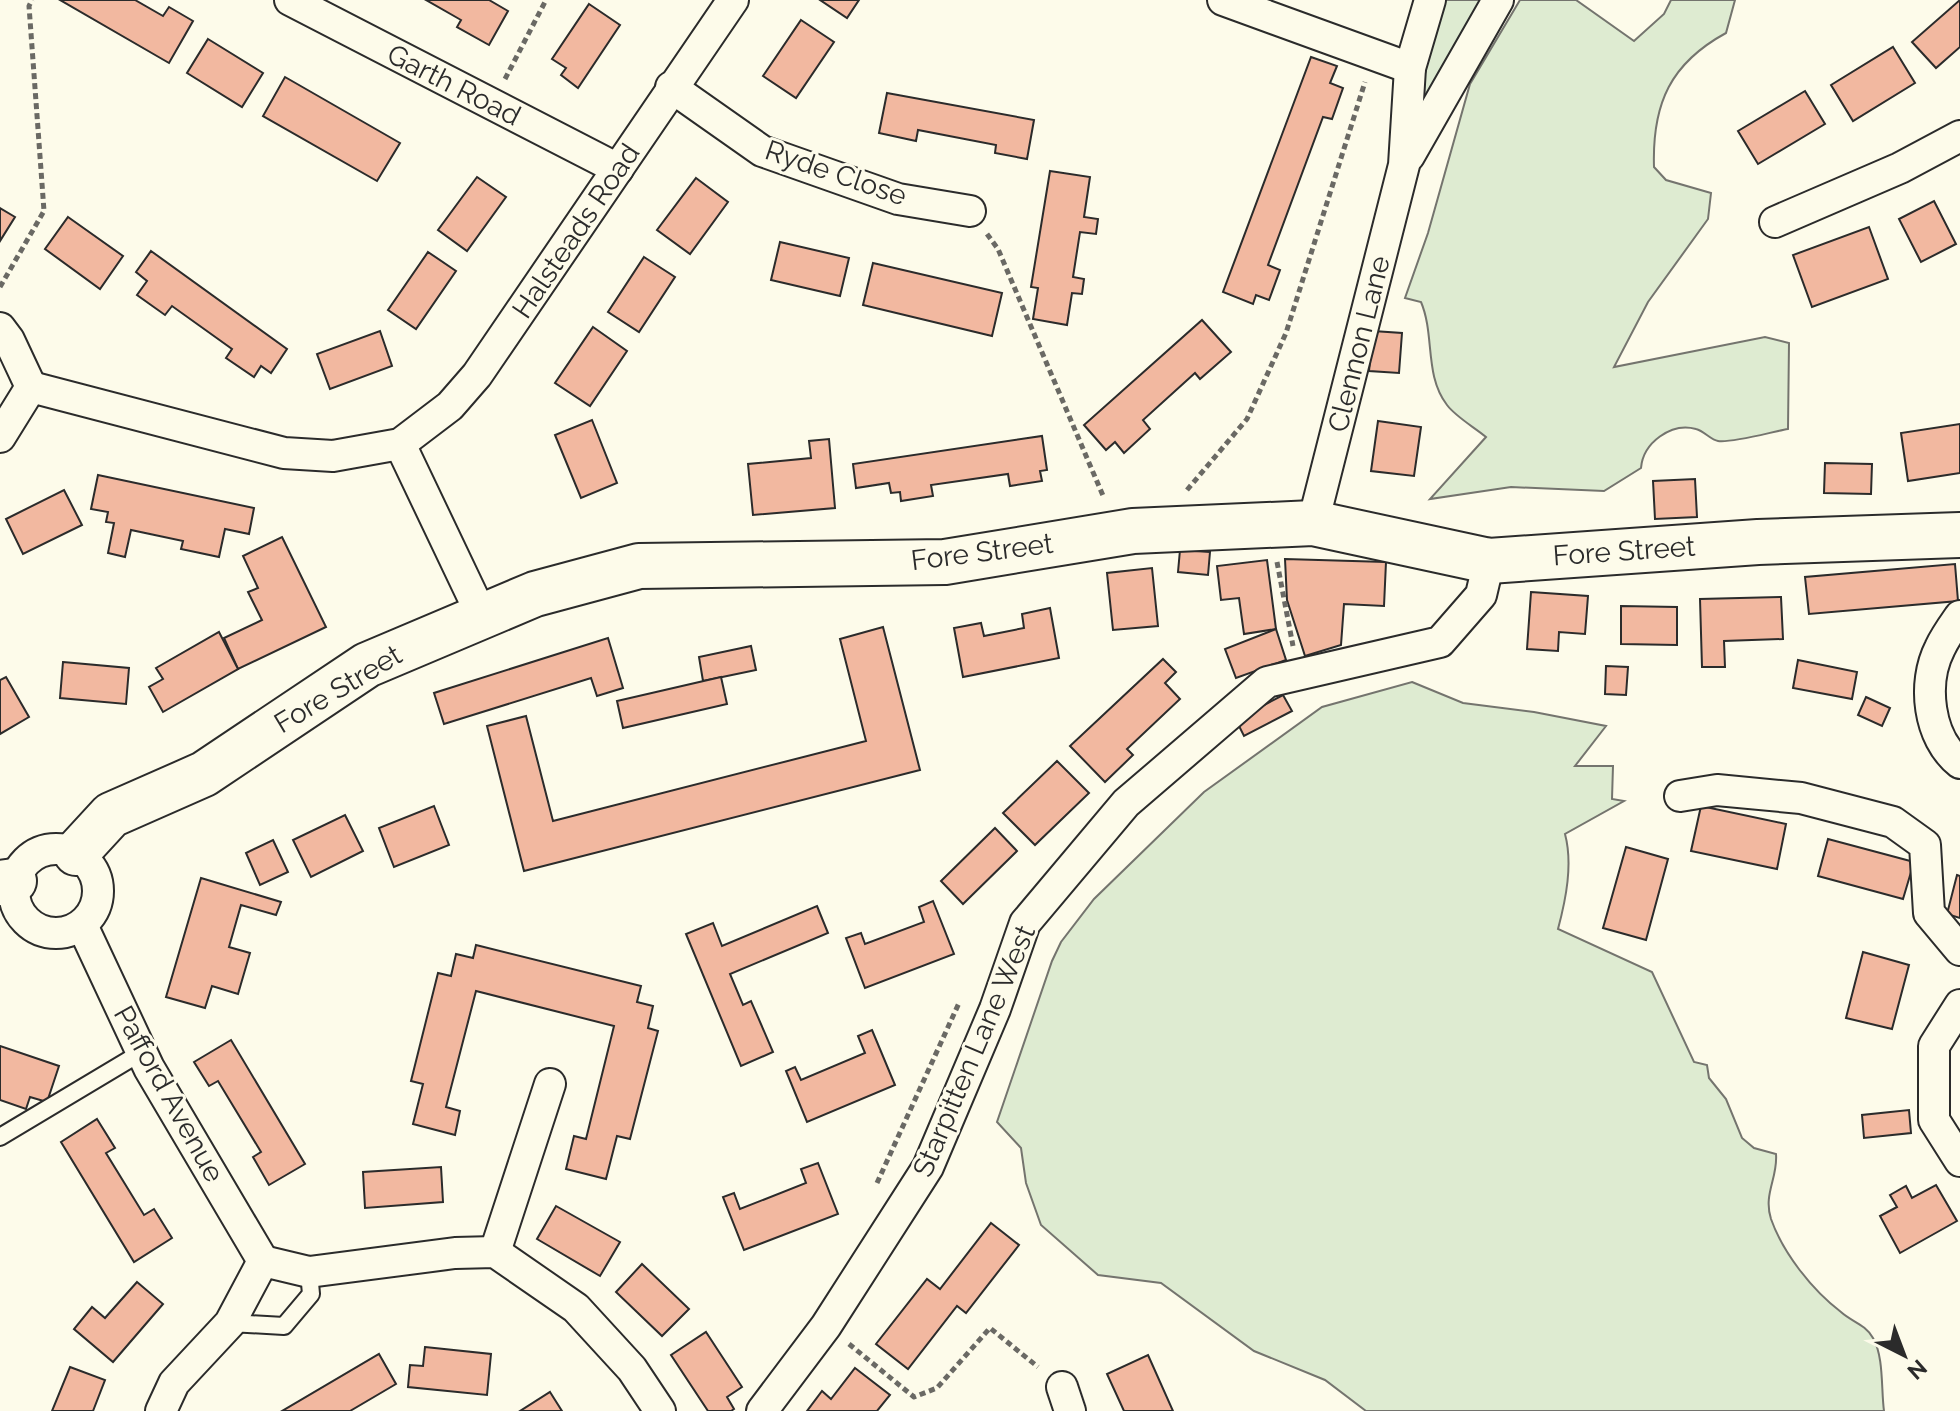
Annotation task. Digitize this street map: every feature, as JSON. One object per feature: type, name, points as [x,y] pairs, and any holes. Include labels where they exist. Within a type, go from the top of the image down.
[{"type":"street","name":"Garth Road","points":[[290,0],[618,169]]},
{"type":"street","name":"Halsteads Road","points":[[31,387],[284,453],[333,456],[400,444],[450,406],[477,375],[733,0]]},
{"type":"street","points":[[1223,0],[1410,68]]},
{"type":"street","name":"Clennon Lane","points":[[1404,165],[1410,68],[1430,0]]},
{"type":"street","name":"Clennon Lane","points":[[1293,523],[1404,165],[1498,0]]},
{"type":"street","name":"Ryde Close","points":[[671,87],[762,151],[898,199],[970,211]]},
{"type":"street","points":[[1775,222],[1900,168],[1960,136]]},
{"type":"street","points":[[0,328],[31,387],[0,437]]},
{"type":"street","points":[[400,444],[481,614]]},
{"type":"street","name":"Fore Street","points":[[76,853],[111,815],[204,774],[367,665],[481,614],[535,594],[639,566],[945,562],[1126,532],[1293,523],[1489,561],[1758,542],[1960,535]]},
{"type":"street","name":"Starpitten Lane West","points":[[762,1411],[826,1326],[928,1167],[995,1009],[1025,923],[1126,803],[1267,682],[1440,642],[1481,595],[1489,561]]},
{"type":"street","points":[[1960,616],[1939,649],[1929,689],[1934,721],[1948,754],[1960,763]]},
{"type":"street","points":[[1680,796],[1717,790],[1801,798],[1893,822],[1925,845],[1929,913],[1960,950]]},
{"type":"street","points":[[52,849],[76,853],[94,872],[98,889],[92,914],[82,925],[66,933],[46,933],[25,921],[7,882],[33,855],[52,849]]},
{"type":"street","name":"Pafford Avenue","points":[[82,925],[142,1052],[263,1261]]},
{"type":"street","points":[[1960,1005],[1934,1046],[1934,1120],[1960,1161]]},
{"type":"street","points":[[495,1252],[550,1084]]},
{"type":"street","points":[[161,1411],[174,1383],[230,1323],[263,1261],[309,1272],[455,1253],[495,1252],[576,1308],[632,1369],[660,1411]]},
{"type":"lane","points":[[0,1137],[142,1052]]},
{"type":"lane","points":[[230,1323],[284,1326],[311,1294],[309,1272]]},
{"type":"path","points":[[0,287],[44,211],[29,6],[32,0]]},
{"type":"path","points":[[491,104],[546,0]]},
{"type":"path","points":[[970,211],[998,249],[1104,498],[1126,532],[1198,480],[1247,419],[1286,333],[1359,99]]},
{"type":"path","points":[[1293,523],[1281,595],[1299,674]]},
{"type":"path","points":[[826,1326],[914,1397],[937,1388],[990,1328],[1066,1399]]},
{"type":"green space","points":[[1430,0],[1498,0],[1404,165]]},
{"type":"green space","points":[[1520,0],[1576,0],[1634,41],[1664,14],[1671,0],[1735,0],[1726,33],[1691,58],[1669,87],[1661,104],[1654,144],[1654,167],[1666,180],[1711,193],[1708,219],[1648,302],[1614,367],[1765,337],[1789,343],[1788,429],[1725,441],[1715,440],[1696,429],[1668,432],[1647,450],[1641,468],[1604,491],[1511,487],[1430,499],[1486,437],[1455,414],[1440,393],[1432,368],[1428,328],[1421,302],[1405,298],[1428,233],[1470,84]]},
{"type":"green space","points":[[1412,682],[1463,703],[1606,726],[1575,766],[1613,766],[1612,799],[1624,801],[1565,834],[1568,869],[1558,929],[1652,972],[1694,1062],[1707,1065],[1709,1078],[1726,1099],[1742,1138],[1754,1148],[1776,1154],[1769,1210],[1776,1232],[1809,1282],[1873,1338],[1881,1364],[1884,1411],[1366,1411],[1325,1380],[1254,1351],[1161,1283],[1098,1275],[1041,1225],[1026,1183],[1021,1148],[997,1122],[1061,942],[1094,899],[1204,792],[1322,707]]},
{"type":"building","points":[[60,0],[135,0],[163,16],[169,7],[193,21],[169,63]]},
{"type":"building","points":[[426,0],[489,0],[508,11],[489,45],[457,27],[461,20]]},
{"type":"building","points":[[820,0],[859,0],[847,18]]},
{"type":"building","points":[[1960,0],[1960,47],[1936,68],[1912,42]]},
{"type":"building","points":[[589,4],[620,25],[578,88],[561,75],[566,68],[552,59]]},
{"type":"building","points":[[801,20],[834,42],[796,98],[763,76]]},
{"type":"building","points":[[208,39],[263,73],[242,107],[187,73]]},
{"type":"building","points":[[1893,47],[1915,83],[1853,121],[1831,85]]},
{"type":"building","points":[[1311,57],[1337,66],[1330,83],[1343,88],[1332,119],[1323,117],[1268,265],[1280,270],[1269,300],[1256,295],[1253,304],[1223,292]]},
{"type":"building","points":[[285,77],[400,143],[377,181],[263,116]]},
{"type":"building","points":[[1805,91],[1825,124],[1758,164],[1738,131]]},
{"type":"building","points":[[887,93],[1034,120],[1027,159],[995,153],[996,145],[918,130],[916,141],[879,133]]},
{"type":"building","points":[[1050,171],[1090,177],[1084,217],[1098,219],[1096,234],[1080,232],[1073,277],[1084,279],[1082,294],[1072,293],[1067,325],[1033,319],[1038,288],[1031,287]]},
{"type":"building","points":[[477,177],[506,197],[467,251],[438,230]]},
{"type":"building","points":[[696,178],[728,202],[690,254],[657,230]]},
{"type":"building","points":[[1934,201],[1956,244],[1921,262],[1899,219]]},
{"type":"building","points":[[0,208],[15,217],[0,241]]},
{"type":"building","points":[[68,217],[123,256],[100,289],[45,249]]},
{"type":"building","points":[[1869,227],[1888,279],[1812,307],[1793,255]]},
{"type":"building","points":[[780,242],[849,258],[840,296],[771,280]]},
{"type":"building","points":[[151,251],[287,349],[271,373],[261,366],[254,377],[226,358],[232,349],[172,306],[165,315],[137,295],[147,281],[136,272]]},
{"type":"building","points":[[428,252],[456,271],[416,329],[388,310]]},
{"type":"building","points":[[644,257],[675,277],[639,332],[608,312]]},
{"type":"building","points":[[873,263],[1002,293],[992,336],[863,305]]},
{"type":"building","points":[[1202,320],[1231,352],[1200,379],[1195,373],[1143,420],[1150,429],[1124,453],[1115,442],[1106,450],[1084,425]]},
{"type":"building","points":[[593,327],[627,351],[590,406],[555,383]]},
{"type":"building","points":[[380,331],[392,366],[330,389],[317,354]]},
{"type":"building","points":[[1373,331],[1402,333],[1399,373],[1369,371]]},
{"type":"building","points":[[592,420],[617,483],[581,498],[555,435]]},
{"type":"building","points":[[1378,421],[1421,427],[1414,476],[1371,471]]},
{"type":"building","points":[[1960,424],[1960,473],[1908,481],[1901,433]]},
{"type":"building","points":[[1042,436],[1047,470],[1040,471],[1042,481],[1010,486],[1008,474],[931,485],[933,496],[901,501],[900,492],[891,493],[889,483],[856,488],[853,464]]},
{"type":"building","points":[[829,439],[835,508],[753,515],[748,464],[811,458],[809,441]]},
{"type":"building","points":[[1825,463],[1872,464],[1871,494],[1824,493]]},
{"type":"building","points":[[98,475],[254,508],[249,534],[225,529],[219,557],[181,549],[183,541],[131,530],[125,557],[108,553],[114,523],[106,522],[108,512],[91,509]]},
{"type":"building","points":[[1695,479],[1697,517],[1655,519],[1653,481]]},
{"type":"building","points":[[64,490],[82,525],[23,554],[6,519]]},
{"type":"building","points":[[282,537],[326,627],[238,669],[224,638],[262,620],[248,592],[258,588],[243,556]]},
{"type":"building","points":[[1180,550],[1210,552],[1208,575],[1178,572]]},
{"type":"building","points":[[1285,559],[1386,562],[1384,606],[1344,604],[1341,645],[1305,656],[1287,600]]},
{"type":"building","points":[[1267,560],[1276,629],[1244,634],[1239,598],[1221,600],[1217,566]]},
{"type":"building","points":[[1955,564],[1958,601],[1809,614],[1805,577]]},
{"type":"building","points":[[1152,568],[1158,626],[1113,630],[1107,573]]},
{"type":"building","points":[[1531,592],[1588,596],[1585,634],[1559,632],[1558,651],[1527,649]]},
{"type":"building","points":[[1781,597],[1783,639],[1724,641],[1725,667],[1702,667],[1700,599]]},
{"type":"building","points":[[1621,606],[1677,607],[1677,645],[1621,644]]},
{"type":"building","points":[[1050,608],[1059,658],[963,677],[954,628],[981,623],[984,636],[1024,628],[1022,614]]},
{"type":"building","points":[[883,627],[920,770],[524,871],[487,726],[526,716],[553,821],[866,741],[840,639]]},
{"type":"building","points":[[1276,629],[1286,660],[1236,678],[1225,649]]},
{"type":"building","points":[[219,632],[238,669],[163,712],[149,687],[163,679],[156,668]]},
{"type":"building","points":[[608,638],[623,688],[597,696],[591,678],[444,724],[434,693]]},
{"type":"building","points":[[751,646],[756,670],[703,681],[699,657]]},
{"type":"building","points":[[1163,659],[1176,672],[1165,683],[1180,699],[1127,749],[1133,755],[1105,782],[1070,746]]},
{"type":"building","points":[[1798,660],[1857,672],[1852,699],[1793,688]]},
{"type":"building","points":[[63,662],[129,668],[126,704],[60,698]]},
{"type":"building","points":[[1606,666],[1628,667],[1626,695],[1605,694]]},
{"type":"building","points":[[6,677],[29,717],[0,734],[0,680]]},
{"type":"building","points":[[721,677],[727,704],[623,728],[617,701]]},
{"type":"building","points":[[1283,695],[1292,711],[1244,736],[1236,720]]},
{"type":"building","points":[[1866,697],[1890,708],[1882,726],[1858,715]]},
{"type":"building","points":[[1057,761],[1089,793],[1035,845],[1003,813]]},
{"type":"building","points":[[434,806],[449,845],[394,867],[379,828]]},
{"type":"building","points":[[1701,806],[1786,824],[1777,869],[1691,851]]},
{"type":"building","points":[[345,815],[363,851],[311,877],[293,840]]},
{"type":"building","points":[[995,828],[1017,851],[963,904],[941,881]]},
{"type":"building","points":[[1828,839],[1914,862],[1903,899],[1818,876]]},
{"type":"building","points":[[273,840],[288,872],[260,885],[246,853]]},
{"type":"building","points":[[1626,847],[1668,859],[1646,940],[1603,928]]},
{"type":"building","points":[[1957,875],[1960,876],[1960,918],[1947,914]]},
{"type":"building","points":[[201,878],[281,902],[276,915],[241,905],[229,947],[250,953],[238,994],[212,986],[205,1008],[166,997]]},
{"type":"building","points":[[933,901],[954,954],[865,988],[846,938],[861,933],[865,944],[924,922],[919,907]]},
{"type":"building","points":[[817,906],[828,933],[730,974],[743,1005],[751,1001],[773,1052],[741,1066],[686,934],[713,923],[722,946]]},
{"type":"building","points":[[476,945],[641,986],[637,1002],[653,1006],[648,1028],[658,1031],[630,1139],[617,1136],[606,1179],[566,1169],[574,1136],[586,1139],[614,1026],[476,991],[446,1107],[460,1111],[455,1135],[413,1124],[423,1084],[411,1081],[438,973],[451,976],[456,954],[473,958]]},
{"type":"building","points":[[1863,952],[1909,965],[1892,1029],[1846,1018]]},
{"type":"building","points":[[872,1030],[895,1085],[807,1122],[786,1071],[795,1067],[801,1080],[865,1053],[858,1036]]},
{"type":"building","points":[[231,1040],[305,1164],[269,1185],[253,1157],[261,1152],[218,1081],[209,1086],[194,1062]]},
{"type":"building","points":[[0,1046],[59,1066],[47,1102],[30,1097],[26,1109],[0,1100]]},
{"type":"building","points":[[1909,1110],[1911,1133],[1864,1138],[1862,1115]]},
{"type":"building","points":[[97,1119],[115,1148],[106,1153],[144,1215],[154,1209],[172,1238],[134,1262],[61,1142]]},
{"type":"building","points":[[818,1163],[838,1214],[744,1250],[723,1197],[734,1193],[740,1209],[806,1183],[801,1169]]},
{"type":"building","points":[[441,1167],[443,1202],[365,1208],[363,1172]]},
{"type":"building","points":[[1936,1185],[1957,1221],[1900,1253],[1880,1216],[1897,1207],[1890,1195],[1906,1186],[1912,1198]]},
{"type":"building","points":[[556,1206],[620,1242],[600,1276],[537,1239]]},
{"type":"building","points":[[991,1223],[1019,1245],[966,1313],[957,1306],[908,1369],[876,1344],[927,1279],[940,1289]]},
{"type":"building","points":[[642,1264],[689,1309],[662,1336],[616,1292]]},
{"type":"building","points":[[137,1282],[163,1304],[113,1362],[74,1329],[92,1307],[105,1318]]},
{"type":"building","points":[[706,1332],[742,1387],[727,1397],[734,1409],[731,1411],[708,1411],[671,1355]]},
{"type":"building","points":[[425,1347],[491,1354],[487,1395],[408,1387],[410,1365],[423,1366]]},
{"type":"building","points":[[379,1354],[396,1384],[350,1411],[282,1411]]},
{"type":"building","points":[[1148,1355],[1173,1411],[1124,1411],[1107,1374]]},
{"type":"building","points":[[70,1367],[105,1380],[93,1411],[52,1411]]},
{"type":"building","points":[[855,1368],[890,1395],[877,1411],[807,1411],[822,1391],[831,1399]]},
{"type":"building","points":[[550,1392],[562,1411],[520,1411]]}]
